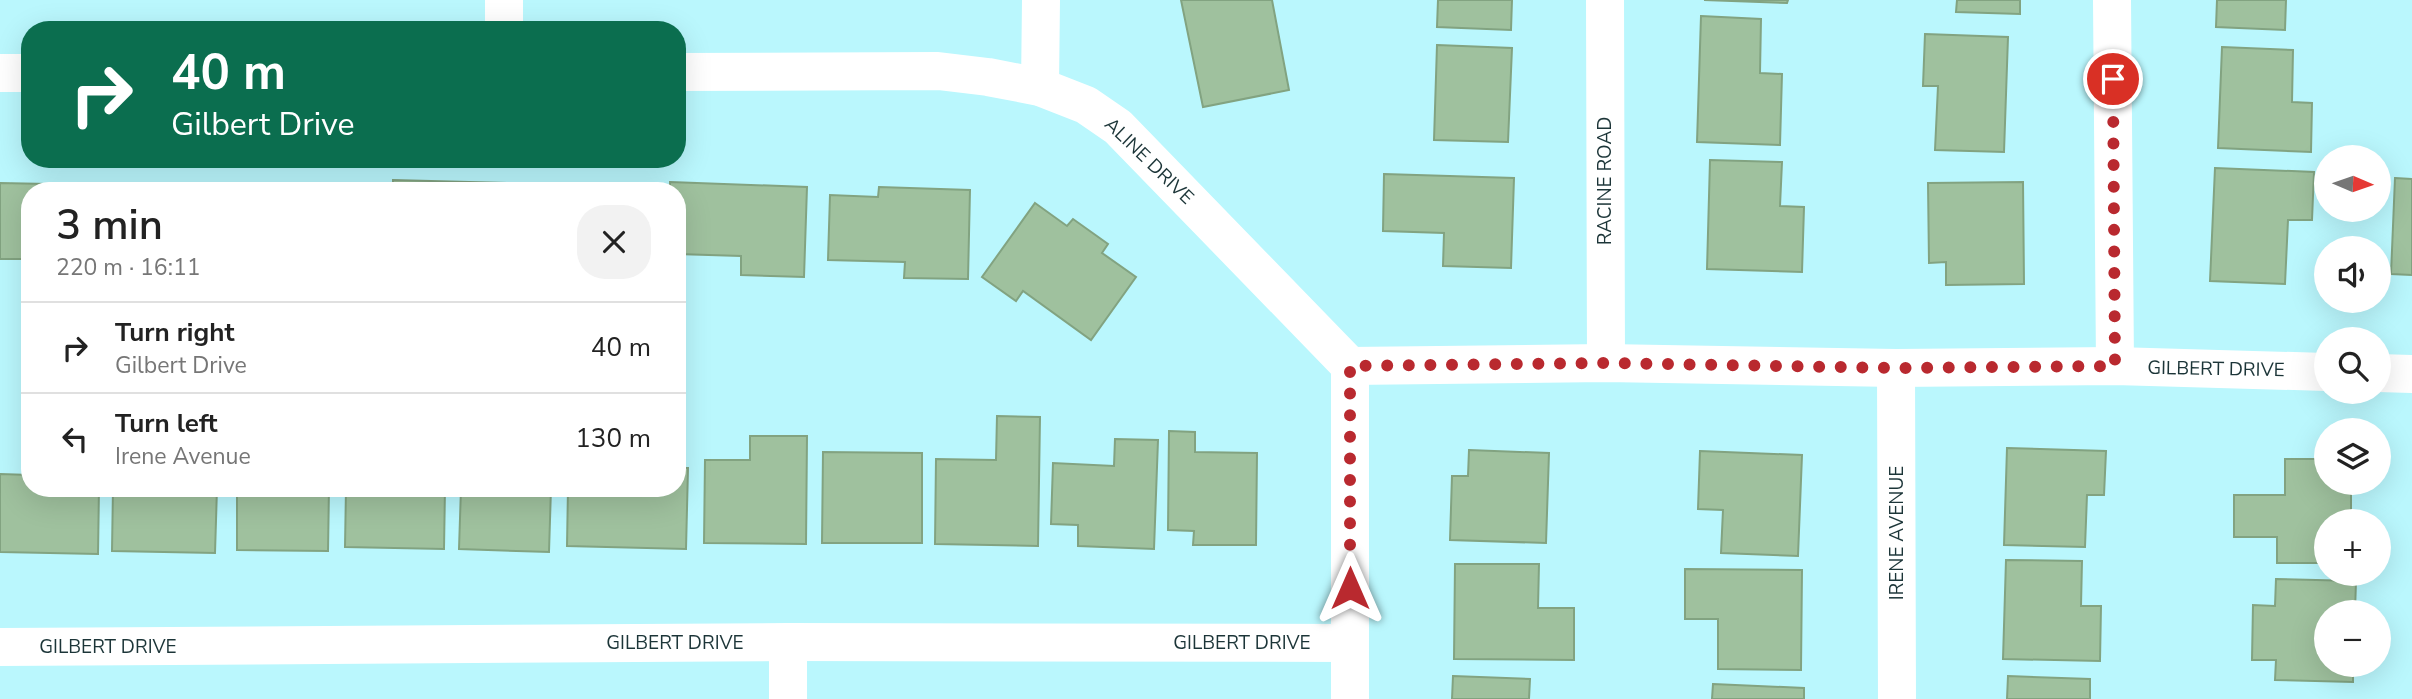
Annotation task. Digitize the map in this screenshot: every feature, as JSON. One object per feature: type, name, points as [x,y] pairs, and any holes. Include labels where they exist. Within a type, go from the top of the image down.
[{"type":"street","points":[[504,0],[504,21]]},
{"type":"street","points":[[1040,87],[1041,0]]},
{"type":"street","name":"RACINE ROAD","points":[[1605,0],[1606,363]]},
{"type":"street","points":[[2112,0],[2115,366]]},
{"type":"street","name":"ALINE DRIVE","points":[[686,72],[938,71],[1040,87],[1086,105],[1118,127],[1350,366]]},
{"type":"street","points":[[0,73],[21,73]]},
{"type":"street","name":"GILBERT DRIVE","points":[[1350,366],[1606,363],[1896,368],[2115,366],[2314,372]]},
{"type":"street","points":[[1350,366],[1350,699]]},
{"type":"street","name":"IRENE AVENUE","points":[[1896,368],[1897,699]]},
{"type":"street","points":[[2391,373],[2412,374]]},
{"type":"street","points":[[788,642],[788,699]]},
{"type":"street","name":"GILBERT DRIVE","points":[[0,648],[788,642],[1350,643]]},
{"type":"building","points":[[1181,0],[1272,0],[1289,90],[1203,107]]},
{"type":"building","points":[[1438,0],[1512,0],[1511,30],[1437,27]]},
{"type":"building","points":[[1704,0],[1788,0],[1787,3]]},
{"type":"building","points":[[1957,0],[2020,0],[2020,14],[1956,12]]},
{"type":"building","points":[[2217,0],[2286,0],[2285,30],[2216,27]]},
{"type":"building","points":[[1701,16],[1761,19],[1760,73],[1782,74],[1780,145],[1697,142]]},
{"type":"building","points":[[1925,34],[2008,37],[2004,152],[1935,150],[1938,86],[1923,86]]},
{"type":"building","points":[[1437,45],[1512,48],[1508,142],[1434,140]]},
{"type":"building","points":[[2222,47],[2293,50],[2292,102],[2312,103],[2311,152],[2218,148]]},
{"type":"building","points":[[1710,160],[1782,162],[1780,206],[1804,207],[1802,272],[1707,269]]},
{"type":"building","points":[[2215,168],[2314,172],[2312,220],[2288,220],[2285,284],[2210,281]]},
{"type":"building","points":[[1384,174],[1514,178],[1511,268],[1443,266],[1444,233],[1383,231]]},
{"type":"building","points":[[2395,178],[2412,179],[2412,275],[2391,274]]},
{"type":"building","points":[[393,180],[468,182],[393,182]]},
{"type":"building","points":[[2023,182],[2024,284],[1946,285],[1946,262],[1929,263],[1928,183]]},
{"type":"building","points":[[0,183],[21,183],[21,259],[0,259]]},
{"type":"building","points":[[686,183],[807,187],[804,277],[741,275],[741,256],[686,254]]},
{"type":"building","points":[[879,187],[970,190],[968,279],[904,278],[905,262],[828,260],[830,195],[878,197]]},
{"type":"building","points":[[1035,203],[1067,226],[1073,219],[1108,244],[1102,253],[1136,277],[1091,340],[1023,291],[1016,301],[982,277]]},
{"type":"building","points":[[997,416],[1040,417],[1038,546],[935,544],[936,459],[996,460]]},
{"type":"building","points":[[1169,431],[1195,432],[1195,452],[1257,453],[1256,545],[1193,545],[1194,531],[1168,530]]},
{"type":"building","points":[[750,436],[807,436],[806,544],[704,543],[705,460],[750,460]]},
{"type":"building","points":[[1115,439],[1158,440],[1154,549],[1078,546],[1078,525],[1051,524],[1053,463],[1114,466]]},
{"type":"building","points":[[2007,448],[2106,451],[2104,495],[2087,495],[2085,547],[2004,545]]},
{"type":"building","points":[[1469,450],[1549,453],[1546,543],[1450,540],[1452,476],[1468,476]]},
{"type":"building","points":[[1700,451],[1802,455],[1798,556],[1721,553],[1723,510],[1698,509]]},
{"type":"building","points":[[823,452],[922,453],[922,543],[822,543]]},
{"type":"building","points":[[2285,459],[2314,459],[2314,495],[2351,495],[2351,509],[2314,509],[2314,563],[2277,563],[2277,537],[2234,537],[2234,495],[2285,495]]},
{"type":"building","points":[[688,468],[686,549],[567,546],[568,497],[686,497]]},
{"type":"building","points":[[0,474],[21,475],[21,497],[99,497],[98,554],[0,552]]},
{"type":"building","points":[[113,497],[217,497],[215,553],[112,551]]},
{"type":"building","points":[[237,497],[329,497],[328,551],[237,550]]},
{"type":"building","points":[[346,497],[445,497],[444,549],[345,547]]},
{"type":"building","points":[[461,497],[551,497],[549,552],[459,549]]},
{"type":"building","points":[[2006,560],[2082,561],[2081,606],[2101,606],[2100,661],[2003,659]]},
{"type":"building","points":[[1455,564],[1539,564],[1538,608],[1574,608],[1574,660],[1454,659]]},
{"type":"building","points":[[1685,569],[1802,570],[1801,670],[1718,669],[1718,619],[1685,619]]},
{"type":"building","points":[[2276,579],[2314,580],[2314,586],[2356,586],[2355,600],[2314,600],[2314,677],[2353,677],[2353,682],[2275,680],[2276,660],[2252,660],[2253,605],[2275,606]]},
{"type":"building","points":[[1453,676],[1530,679],[1529,699],[1452,699]]},
{"type":"building","points":[[2008,676],[2090,679],[2090,699],[2007,699]]},
{"type":"building","points":[[1713,684],[1804,688],[1804,699],[1712,699]]},
{"type":"route","points":[[1350,588],[1350,366],[1606,363],[1896,368],[2115,366],[2113,79]]}]
